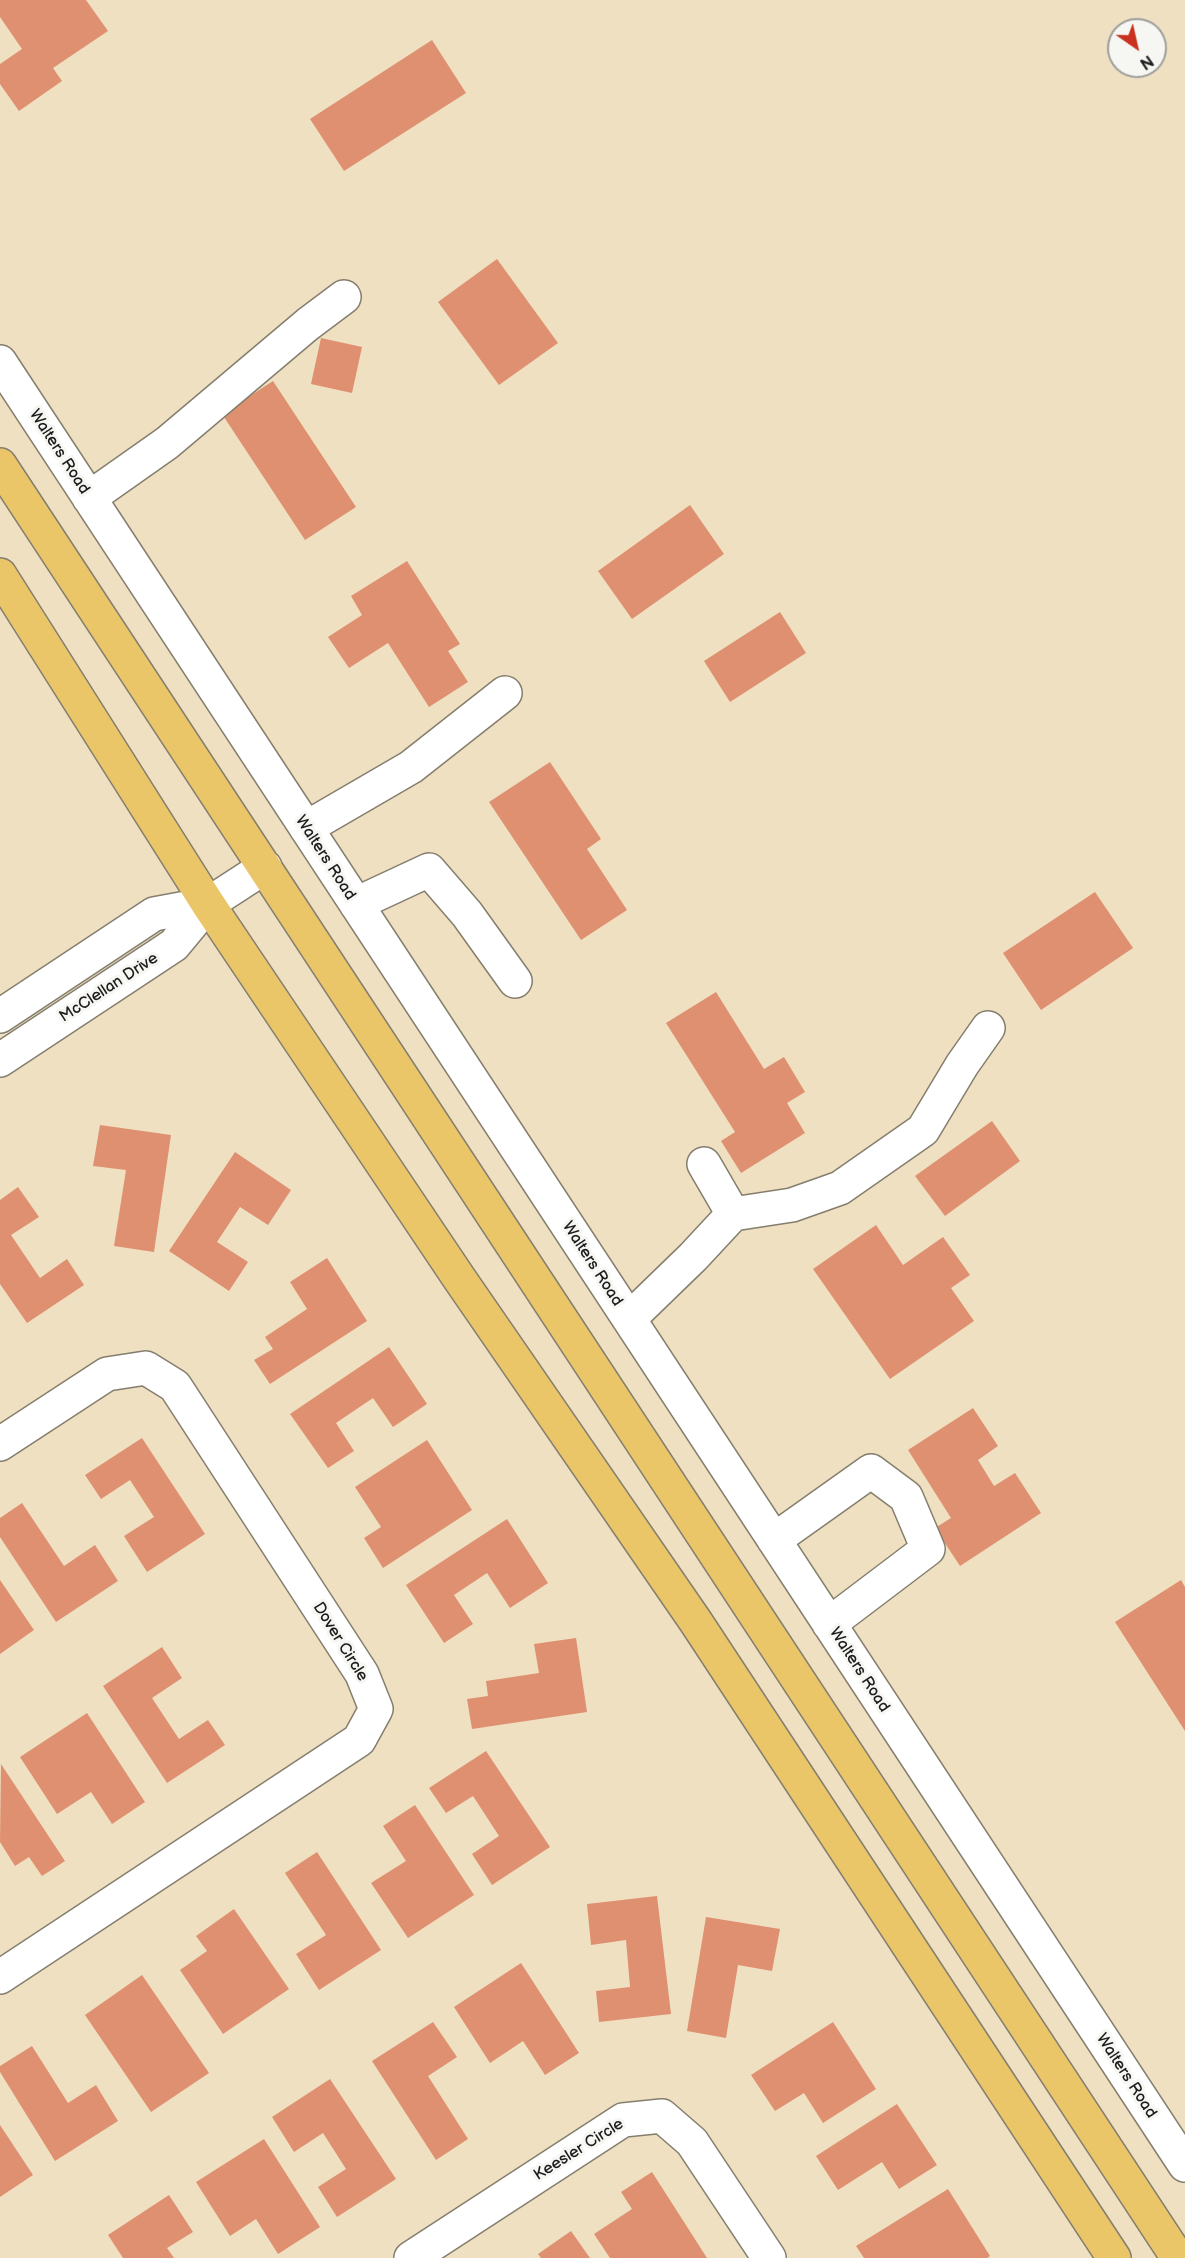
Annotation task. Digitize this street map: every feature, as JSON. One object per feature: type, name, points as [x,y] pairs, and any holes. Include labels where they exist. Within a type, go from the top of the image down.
[{"type":"main road","points":[[0,465],[1178,2258]]},
{"type":"main road","points":[[0,575],[208,904],[459,1278],[696,1622],[1114,2258]]},
{"type":"street","points":[[89,498],[167,443],[308,324],[344,297]]},
{"type":"street","name":"Walters Road","points":[[0,362],[1185,2165]]},
{"type":"street","points":[[306,828],[411,767],[505,693]]},
{"type":"street","name":"McClellan Drive","points":[[0,1060],[174,945],[208,904],[265,867]]},
{"type":"street","points":[[356,904],[429,870],[467,914],[515,981]]},
{"type":"street","name":"McClellan Drive","points":[[0,1016],[154,914],[208,904]]},
{"type":"street","points":[[629,1319],[693,1257],[733,1214],[792,1205],[840,1188],[924,1130],[962,1065],[988,1028]]},
{"type":"street","points":[[705,1164],[733,1214]]},
{"type":"street","name":"Dover Circle","points":[[0,1444],[107,1374],[146,1368],[176,1386],[362,1674],[376,1709],[359,1740],[0,1977]]},
{"type":"street","points":[[774,1540],[871,1471],[906,1497],[928,1549],[829,1624]]},
{"type":"street","name":"Keesler Circle","points":[[411,2258],[623,2120],[662,2116],[692,2142],[769,2258]]},
{"type":"building","points":[[0,0],[86,0],[108,31],[53,68],[62,81],[19,111],[0,84],[0,64],[22,49],[0,17]]},
{"type":"building","points":[[432,40],[466,93],[344,171],[310,119]]},
{"type":"building","points":[[497,259],[558,343],[499,385],[438,302]]},
{"type":"building","points":[[321,338],[362,347],[352,393],[311,384]]},
{"type":"building","points":[[273,381],[356,507],[305,540],[222,414]]},
{"type":"building","points":[[690,505],[724,554],[632,619],[598,571]]},
{"type":"building","points":[[407,561],[460,644],[448,651],[468,682],[429,707],[388,643],[349,668],[328,637],[362,615],[351,596]]},
{"type":"building","points":[[780,612],[806,653],[730,702],[704,661]]},
{"type":"building","points":[[550,762],[601,839],[587,849],[627,910],[581,940],[489,802]]},
{"type":"building","points":[[1095,892],[1133,948],[1041,1010],[1003,953]]},
{"type":"building","points":[[716,992],[764,1069],[784,1057],[805,1092],[787,1103],[805,1133],[741,1173],[721,1141],[735,1132],[666,1023]]},
{"type":"building","points":[[992,1121],[1020,1161],[945,1216],[915,1176]]},
{"type":"building","points":[[100,1125],[171,1135],[154,1252],[114,1246],[126,1170],[93,1166]]},
{"type":"building","points":[[235,1152],[291,1190],[268,1225],[240,1207],[217,1242],[248,1262],[229,1291],[169,1251]]},
{"type":"building","points":[[18,1187],[39,1217],[11,1235],[40,1278],[67,1259],[84,1285],[27,1323],[0,1284],[0,1200]]},
{"type":"building","points":[[876,1225],[903,1265],[943,1237],[970,1275],[951,1288],[974,1321],[890,1379],[813,1269]]},
{"type":"building","points":[[327,1258],[367,1321],[270,1384],[254,1360],[273,1349],[265,1337],[307,1309],[290,1282]]},
{"type":"building","points":[[389,1347],[427,1404],[393,1427],[373,1398],[336,1423],[354,1451],[328,1468],[290,1414]]},
{"type":"building","points":[[973,1408],[998,1446],[978,1460],[994,1486],[1015,1473],[1041,1513],[960,1566],[935,1528],[951,1518],[908,1450]]},
{"type":"building","points":[[142,1438],[205,1534],[147,1572],[124,1536],[154,1517],[130,1480],[101,1499],[85,1475]]},
{"type":"building","points":[[427,1440],[472,1510],[383,1568],[364,1538],[381,1527],[355,1487]]},
{"type":"building","points":[[22,1503],[64,1566],[95,1545],[118,1581],[56,1622],[0,1537],[0,1518]]},
{"type":"building","points":[[507,1519],[548,1583],[510,1608],[487,1573],[454,1595],[473,1624],[444,1643],[406,1585]]},
{"type":"building","points":[[0,1580],[34,1630],[0,1654]]},
{"type":"building","points":[[1181,1580],[1185,1587],[1185,1731],[1115,1622]]},
{"type":"building","points":[[576,1638],[587,1712],[472,1729],[467,1699],[488,1696],[486,1681],[539,1673],[534,1644]]},
{"type":"building","points":[[162,1647],[182,1678],[152,1698],[179,1739],[208,1720],[225,1745],[167,1783],[103,1686]]},
{"type":"building","points":[[87,1713],[145,1802],[112,1824],[91,1792],[57,1814],[20,1757]]},
{"type":"building","points":[[486,1751],[550,1847],[492,1885],[472,1854],[499,1836],[473,1796],[446,1813],[429,1788]]},
{"type":"building","points":[[1,1764],[65,1861],[42,1876],[29,1857],[15,1866],[0,1842]]},
{"type":"building","points":[[415,1805],[474,1895],[408,1938],[371,1883],[406,1861],[383,1826]]},
{"type":"building","points":[[317,1852],[381,1950],[319,1990],[296,1954],[326,1935],[285,1873]]},
{"type":"building","points":[[657,1896],[671,2014],[599,2022],[596,1991],[630,1987],[626,1940],[591,1945],[587,1904]]},
{"type":"building","points":[[234,1909],[289,1989],[223,2034],[180,1970],[207,1951],[196,1936]]},
{"type":"building","points":[[706,1917],[780,1929],[772,1971],[738,1965],[726,2038],[687,2031]]},
{"type":"building","points":[[521,1963],[579,2053],[545,2075],[523,2041],[490,2063],[454,2007]]},
{"type":"building","points":[[142,1975],[209,2073],[151,2112],[85,2015]]},
{"type":"building","points":[[433,2022],[457,2057],[428,2076],[468,2139],[436,2160],[372,2061]]},
{"type":"building","points":[[833,2022],[876,2089],[823,2123],[804,2093],[775,2111],[751,2075]]},
{"type":"building","points":[[32,2046],[68,2103],[96,2085],[118,2121],[55,2161],[0,2072],[0,2066]]},
{"type":"building","points":[[330,2079],[396,2179],[337,2217],[318,2187],[346,2169],[323,2133],[294,2152],[272,2117]]},
{"type":"building","points":[[897,2104],[937,2165],[899,2189],[882,2162],[838,2190],[816,2156]]},
{"type":"building","points":[[0,2125],[33,2175],[0,2197]]},
{"type":"building","points":[[264,2139],[320,2227],[278,2254],[256,2219],[230,2236],[196,2182]]},
{"type":"building","points":[[652,2172],[707,2258],[610,2258],[594,2234],[632,2209],[621,2192]]},
{"type":"building","points":[[948,2189],[990,2256],[987,2258],[864,2258],[856,2246]]},
{"type":"building","points":[[169,2195],[193,2232],[167,2248],[174,2258],[123,2258],[108,2235]]},
{"type":"building","points":[[571,2231],[590,2258],[541,2258],[538,2254]]}]
